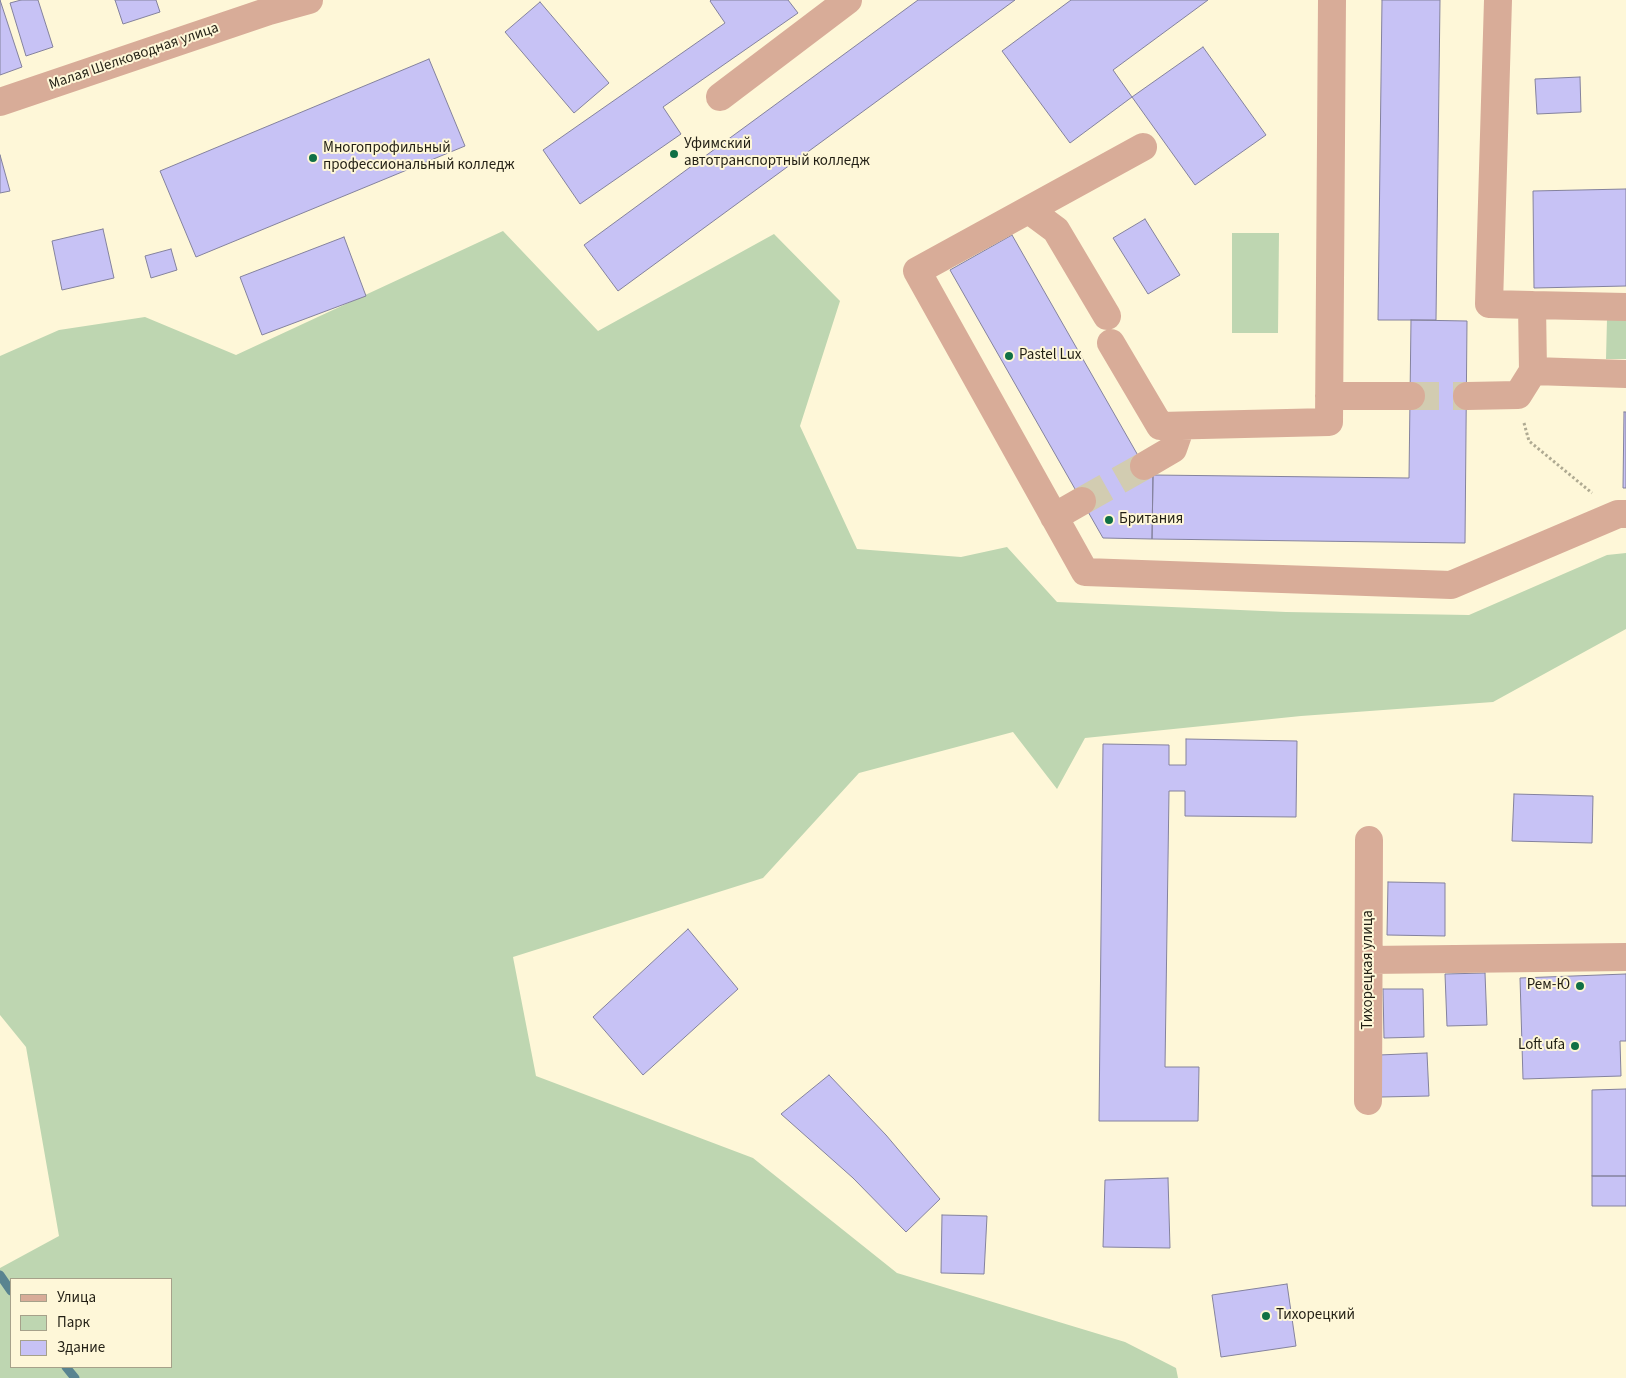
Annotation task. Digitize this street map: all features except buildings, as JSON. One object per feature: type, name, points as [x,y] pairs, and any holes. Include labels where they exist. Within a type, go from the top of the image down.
[{"type":"street","name":"Малая Шелководная улица","points":[[0,102],[267,6],[309,0]]},
{"type":"street","points":[[720,97],[848,0]]},
{"type":"street","points":[[1111,343],[1160,426],[1329,422],[1332,0]]},
{"type":"street","points":[[1498,0],[1489,304],[1626,307]]},
{"type":"street","points":[[1143,147],[917,271],[1085,572],[1451,586],[1622,514]]},
{"type":"street","points":[[1029,210],[1056,230],[1107,316]]},
{"type":"street","points":[[1467,396],[1518,395],[1533,371],[1532,305]]},
{"type":"street","points":[[1533,371],[1626,374]]},
{"type":"street","points":[[1329,396],[1411,396]]},
{"type":"street","points":[[1144,466],[1173,449],[1181,426]]},
{"type":"street","points":[[1054,517],[1082,501]]},
{"type":"street","name":"Тихорецкая улица","points":[[1368,1101],[1369,840]]},
{"type":"street","points":[[1369,960],[1626,957]]},
{"type":"path","points":[[1518,395],[1529,441],[1622,514]]},
{"type":"green space","points":[[503,231],[598,331],[774,234],[840,301],[800,426],[857,549],[961,557],[1007,547],[1057,602],[1286,612],[1469,615],[1607,555],[1626,553],[1626,629],[1493,702],[1301,716],[1085,738],[1057,789],[1013,732],[859,773],[763,878],[513,957],[536,1076],[753,1158],[897,1273],[1125,1342],[1176,1368],[1178,1378],[0,1378],[0,1268],[59,1236],[26,1047],[0,1015],[0,356],[59,330],[145,317],[236,355]]},
{"type":"green space","points":[[1232,233],[1279,233],[1278,333],[1232,333]]},
{"type":"green space","points":[[1607,319],[1626,319],[1626,359],[1606,359]]},
{"type":"waterway","points":[[0,1275],[10,1290]]},
{"type":"waterway","points":[[67,1368],[75,1378]]},
{"type":"tunnel","points":[[1411,396],[1467,396]]},
{"type":"tunnel","points":[[1082,501],[1144,466]]},
{"type":"place","name":"Уфимский автотранспортный колледж","points":[[674,154]]},
{"type":"place","name":"Многопрофильный профессиональный колледж","points":[[313,158]]},
{"type":"place","name":"Pastel Lux","points":[[1009,356]]},
{"type":"place","name":"Британия","points":[[1109,520]]},
{"type":"place","name":"Рем-Ю","points":[[1580,986]]},
{"type":"place","name":"Loft ufa","points":[[1575,1046]]},
{"type":"place","name":"Тихорецкий","points":[[1266,1316]]}]
